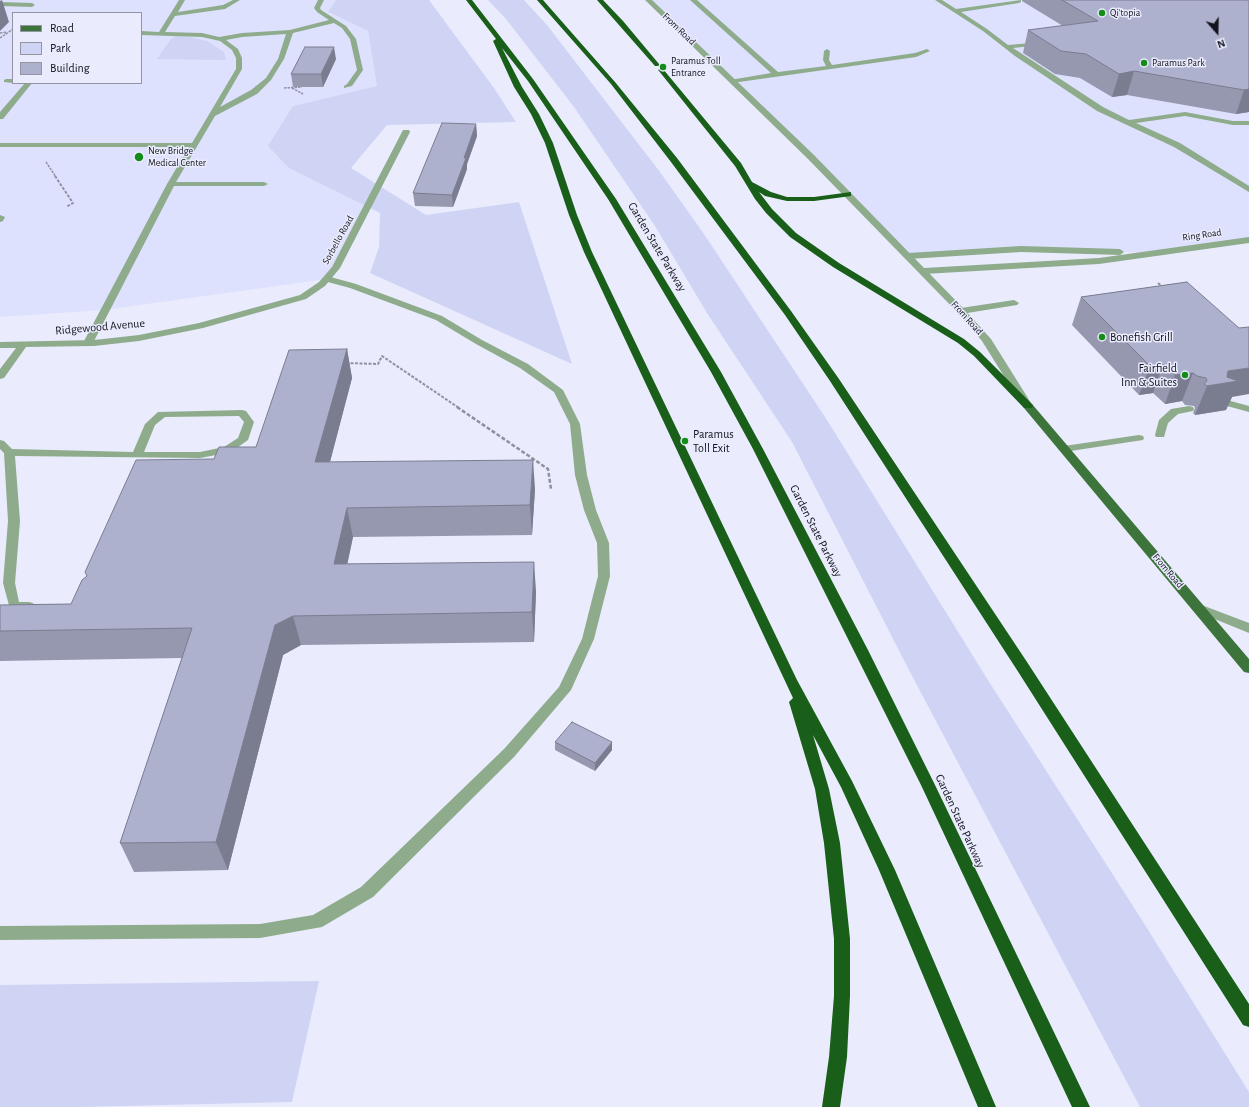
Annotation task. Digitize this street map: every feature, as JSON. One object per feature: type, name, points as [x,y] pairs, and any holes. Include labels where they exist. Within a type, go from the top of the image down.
[{"type":"highway","name":"Garden State Parkway","points":[[469,0],[531,80],[612,199],[681,313],[754,442],[868,664],[928,785],[1081,1107]]},
{"type":"highway","points":[[540,0],[614,83],[708,204],[788,313],[944,547],[1249,1019]]},
{"type":"highway","points":[[600,0],[621,22],[738,164],[769,211],[780,223],[804,244],[961,341],[977,354],[1028,406]]},
{"type":"highway","points":[[486,21],[518,87],[542,128],[555,159],[573,215],[588,252],[790,680],[847,784],[887,870],[986,1107]]},
{"type":"highway","points":[[750,182],[768,194],[787,199],[814,199],[848,194]]},
{"type":"highway","points":[[790,680],[822,789],[832,843],[838,890],[842,938],[842,996],[838,1057],[831,1107]]},
{"type":"main road","name":"From Road","points":[[1028,406],[1249,668]]},
{"type":"street","points":[[33,9],[37,0]]},
{"type":"street","points":[[161,34],[182,0]]},
{"type":"street","points":[[174,14],[226,7],[236,0]]},
{"type":"street","points":[[321,0],[317,8],[319,11],[344,27],[354,39],[360,70],[346,88]]},
{"type":"street","name":"From Road","points":[[648,0],[848,194],[924,271],[986,339],[1028,406]]},
{"type":"street","points":[[693,0],[777,75]]},
{"type":"street","points":[[938,0],[997,38],[1017,56],[1100,109],[1177,145],[1249,190]]},
{"type":"street","points":[[955,11],[1019,1]]},
{"type":"street","points":[[0,4],[33,9]]},
{"type":"street","points":[[0,9],[33,9]]},
{"type":"street","points":[[219,39],[242,35],[290,32],[335,21]]},
{"type":"street","points":[[211,116],[254,92],[269,79],[281,59],[290,32]]},
{"type":"street","points":[[88,343],[172,184],[239,69],[239,58],[235,49],[219,39],[202,35],[142,33]]},
{"type":"street","points":[[1008,47],[1048,42]]},
{"type":"street","points":[[827,51],[826,60],[830,67]]},
{"type":"street","points":[[732,81],[916,55],[927,51]]},
{"type":"street","points":[[0,117],[28,84]]},
{"type":"street","points":[[1128,122],[1184,114],[1239,124],[1249,124]]},
{"type":"street","name":"Sorbello Road","points":[[200,326],[303,297],[327,279],[336,268],[406,132]]},
{"type":"street","points":[[0,145],[194,145]]},
{"type":"street","points":[[172,184],[264,184]]},
{"type":"street","name":"Ring Road","points":[[1157,253],[1249,240]]},
{"type":"street","points":[[908,256],[1021,249],[1157,253]]},
{"type":"street","points":[[924,271],[1099,261],[1157,253]]},
{"type":"street","points":[[0,933],[260,931],[316,922],[367,892],[509,754],[564,690],[588,639],[604,576],[603,543],[590,510],[581,475],[575,424],[558,390],[524,366],[479,342],[439,318],[353,286],[327,279]]},
{"type":"street","points":[[961,311],[1014,303]]},
{"type":"street","name":"Ridgewood Avenue","points":[[0,345],[88,343],[139,338],[200,326]]},
{"type":"street","points":[[0,376],[23,344]]},
{"type":"street","points":[[1221,404],[1227,403],[1249,409]]},
{"type":"street","points":[[1160,435],[1163,422],[1175,411],[1189,409]]},
{"type":"street","points":[[0,443],[9,452],[137,455],[200,455],[227,450],[243,440],[249,422],[242,413],[162,414],[150,424],[137,455]]},
{"type":"street","points":[[1064,449],[1139,438]]},
{"type":"street","points":[[9,452],[5,466],[14,521],[5,584],[14,606],[37,606]]},
{"type":"street","points":[[1199,608],[1249,628]]},
{"type":"path","points":[[0,33],[12,30]]},
{"type":"path","points":[[0,38],[12,30]]},
{"type":"path","points":[[292,88],[303,94]]},
{"type":"path","points":[[44,160],[73,203],[66,207]]},
{"type":"path","points":[[1158,283],[1169,292]]},
{"type":"path","points":[[340,363],[378,364],[382,356],[548,469],[551,489]]},
{"type":"shaded area","name":"New Bridge Medical Center","points":[[0,0],[336,0],[329,13],[368,31],[378,86],[293,106],[369,206],[327,279],[104,310],[0,317]]},
{"type":"shaded area","points":[[648,0],[1249,0],[1249,240],[1157,253],[1034,249],[908,256]]},
{"type":"green space","points":[[336,0],[429,0],[494,88],[516,122],[387,125],[351,168],[426,215],[519,202],[572,364],[370,273],[379,247],[380,213],[289,168],[268,146],[293,106],[377,86],[368,31],[328,12]]},
{"type":"green space","points":[[488,0],[524,0],[547,25],[660,172],[704,234],[827,420],[986,677],[1142,920],[1249,1092],[1249,1107],[1140,1107],[910,672],[792,442],[707,313],[655,226],[574,107],[506,19]]},
{"type":"green space","points":[[175,36],[190,37],[207,41],[224,52],[226,60],[157,59],[171,39]]},
{"type":"green space","points":[[319,981],[292,1102],[81,1107],[0,1107],[0,985]]},
{"type":"building","name":"Paramus Park","points":[[1062,0],[1247,0],[1249,1],[1249,89],[1244,90],[1134,71],[1119,74],[1086,54],[1061,51],[1028,30],[1098,21]]},
{"type":"building","points":[[305,47],[334,47],[321,74],[291,74]]},
{"type":"building","points":[[442,123],[476,124],[464,158],[466,158],[452,195],[413,193]]},
{"type":"building","points":[[1187,282],[1239,328],[1249,327],[1249,368],[1228,371],[1227,377],[1238,381],[1207,386],[1204,384],[1207,381],[1206,378],[1197,376],[1193,373],[1175,375],[1163,364],[1150,366],[1081,297]]},
{"type":"building","points":[[347,349],[315,462],[533,460],[530,505],[347,508],[334,564],[534,562],[532,612],[293,616],[275,625],[216,842],[120,843],[192,628],[0,631],[0,605],[71,604],[82,580],[87,576],[85,572],[136,460],[214,459],[219,447],[256,447],[289,350]]},
{"type":"building","points":[[572,722],[612,742],[595,763],[555,742]]},
{"type":"place","name":"Qi'topia","points":[[1102,13]]},
{"type":"place","name":"Paramus Park","points":[[1144,63]]},
{"type":"place","name":"Paramus Toll Entrance","points":[[663,67]]},
{"type":"place","name":"New Bridge Medical Center","points":[[139,157]]},
{"type":"place","name":"Bonefish Grill","points":[[1102,337]]},
{"type":"place","name":"Fairfield Inn & Suites","points":[[1185,375]]},
{"type":"place","name":"Paramus Toll Exit","points":[[685,441]]}]
